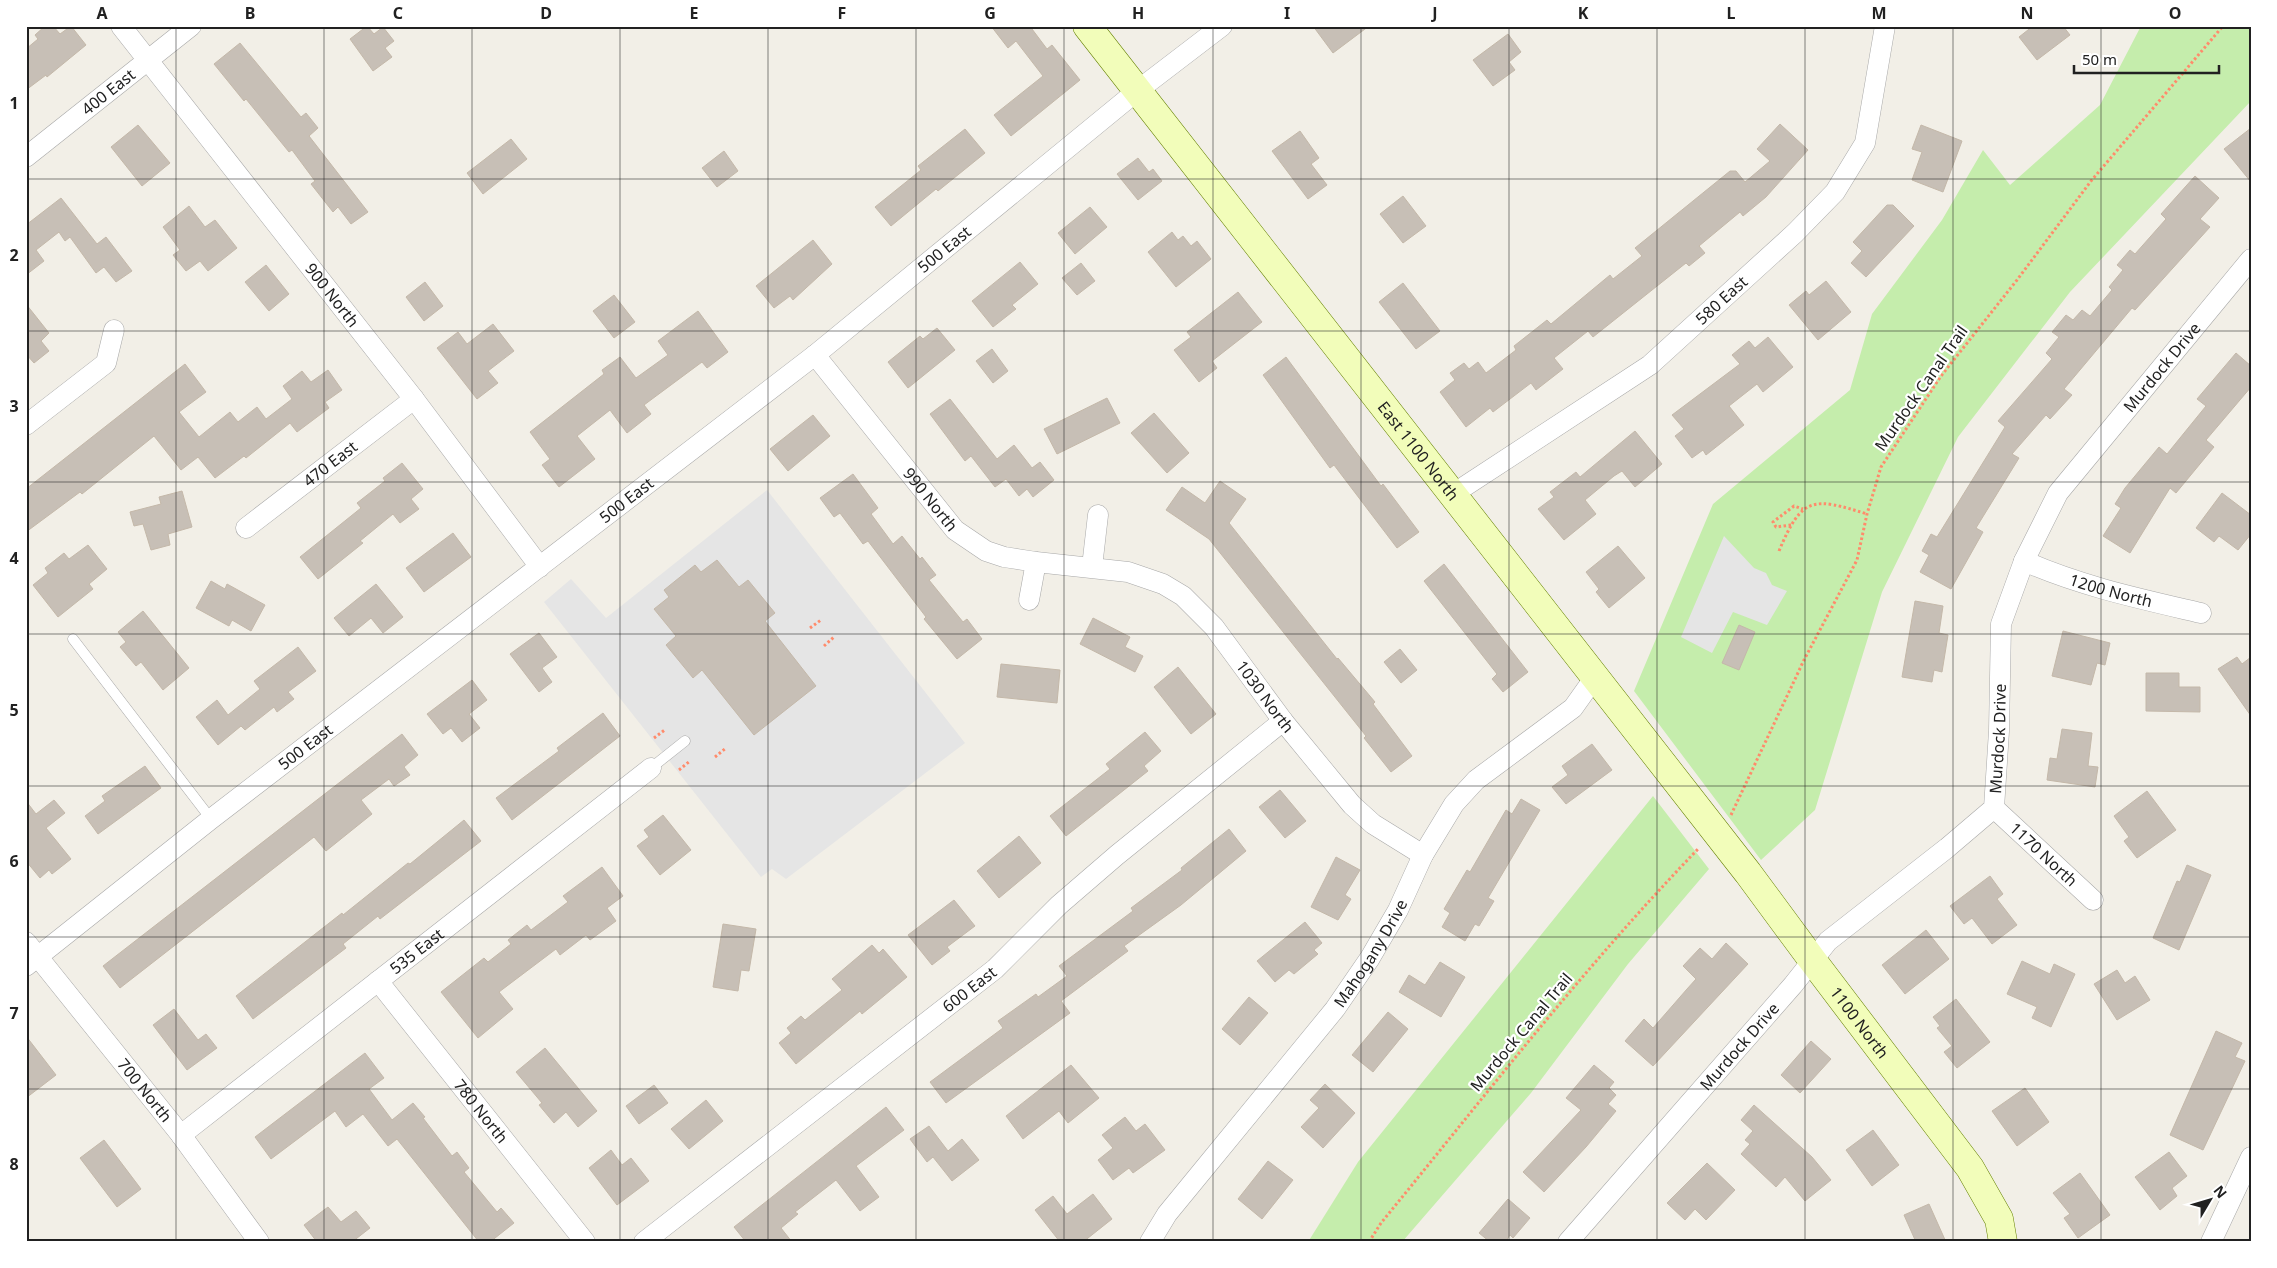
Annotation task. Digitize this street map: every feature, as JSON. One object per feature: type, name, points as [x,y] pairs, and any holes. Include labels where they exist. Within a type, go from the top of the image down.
[{"type":"street","name":"900 North","points":[[121,26],[414,399],[540,567]]},
{"type":"street","name":"400 East","points":[[26,157],[191,26]]},
{"type":"street","points":[[1087,26],[1137,91]]},
{"type":"street","name":"500 East","points":[[30,955],[212,819],[815,355],[1137,91],[1222,26]]},
{"type":"street","name":"580 East","points":[[1452,494],[1650,365],[1794,233],[1835,192],[1866,143],[1885,26]]},
{"type":"street","name":"East 1100 North","points":[[1137,91],[1699,812]]},
{"type":"street","name":"Murdock Drive","points":[[1568,1242],[1828,941],[1947,848],[1994,808],[2000,731],[2001,624],[2024,562],[2058,493],[2249,265]]},
{"type":"street","points":[[26,425],[106,364],[114,330]]},
{"type":"street","name":"990 North","points":[[815,355],[955,530],[986,551],[1004,557],[1092,567]]},
{"type":"street","name":"470 East","points":[[246,528],[414,399]]},
{"type":"street","points":[[1092,567],[1098,515]]},
{"type":"street","points":[[1029,600],[1036,562]]},
{"type":"street","name":"1200 North","points":[[2024,562],[2048,572],[2112,591],[2201,613]]},
{"type":"street","name":"1030 North","points":[[1092,567],[1143,576],[1183,596],[1214,627],[1283,721],[1352,806],[1373,824],[1423,855]]},
{"type":"street","name":"Mahogany Drive","points":[[1150,1242],[1167,1214],[1335,1009],[1370,958],[1398,910],[1423,855],[1454,804],[1471,786],[1573,708],[1595,677]]},
{"type":"street","name":"600 East","points":[[644,1242],[995,969],[1059,905],[1124,849],[1283,721]]},
{"type":"street","name":"535 East","points":[[181,1135],[652,768]]},
{"type":"street","name":"1170 North","points":[[1994,808],[2093,900]]},
{"type":"street","name":"1100 North","points":[[1699,812],[1748,873],[1812,961],[1970,1168],[1999,1219],[2003,1242]]},
{"type":"street","name":"700 North","points":[[30,955],[181,1135],[259,1242]]},
{"type":"street","name":"780 North","points":[[378,981],[585,1242]]},
{"type":"street","points":[[2211,1242],[2251,1157]]},
{"type":"lane","points":[[73,639],[212,819]]},
{"type":"lane","points":[[652,768],[685,741]]},
{"type":"path","name":"Murdock Canal Trail","points":[[1731,816],[1804,660],[1857,560],[1867,514],[1881,466],[1941,376],[2017,280],[2091,181],[2222,26]]},
{"type":"path","points":[[1779,551],[1798,513],[1812,504],[1833,503],[1867,514]]},
{"type":"path","points":[[1791,525],[1776,527],[1773,522],[1794,506],[1803,510]]},
{"type":"path","points":[[810,628],[821,620]]},
{"type":"path","points":[[824,646],[835,636]]},
{"type":"path","points":[[654,738],[666,729]]},
{"type":"path","points":[[715,757],[726,748]]},
{"type":"path","points":[[679,770],[690,761]]},
{"type":"path","name":"Murdock Canal Trail","points":[[1369,1242],[1381,1223],[1559,1006],[1638,914],[1701,846]]},
{"type":"green space","points":[[2141,26],[2251,26],[2251,101],[2070,292],[1958,437],[1882,592],[1815,810],[1761,860],[1634,691],[1713,504],[1850,390],[1872,314],[1942,220],[1983,150],[2010,185],[2100,105]]},
{"type":"green space","points":[[1653,796],[1709,869],[1628,964],[1531,1093],[1402,1242],[1308,1242],[1358,1162]]},
{"type":"shaded area","points":[[767,490],[965,743],[786,879],[772,869],[761,877],[544,602],[571,579],[606,618]]},
{"type":"shaded area","points":[[1724,536],[1754,568],[1766,573],[1772,585],[1787,591],[1767,625],[1733,612],[1712,653],[1681,637]]},
{"type":"building","points":[[45,26],[53,26],[60,34],[71,26],[86,45],[47,77],[46,75],[26,90],[26,49],[38,39],[35,35]]},
{"type":"building","points":[[367,26],[374,34],[383,27],[394,41],[385,48],[392,57],[373,71],[350,39]]},
{"type":"building","points":[[991,26],[1036,26],[1032,29],[1047,49],[1052,45],[1080,80],[1011,136],[994,115],[1043,76],[1016,41],[1008,48]]},
{"type":"building","points":[[1313,26],[1369,26],[1333,53]]},
{"type":"building","points":[[2033,26],[2063,26],[2070,35],[2037,60],[2019,37]]},
{"type":"building","points":[[1508,34],[1521,52],[1509,62],[1515,70],[1493,86],[1473,60]]},
{"type":"building","points":[[240,43],[301,117],[306,113],[318,128],[309,136],[368,212],[351,224],[338,207],[333,212],[311,184],[315,181],[292,150],[289,152],[246,99],[244,101],[214,64]]},
{"type":"building","points":[[1780,124],[1808,150],[1766,197],[1743,216],[1740,212],[1699,246],[1705,253],[1689,266],[1686,263],[1593,337],[1588,331],[1554,358],[1563,369],[1536,390],[1531,383],[1493,412],[1490,408],[1466,427],[1440,392],[1455,380],[1450,373],[1464,363],[1469,369],[1478,362],[1486,373],[1516,350],[1514,346],[1547,320],[1551,324],[1610,275],[1613,279],[1642,256],[1635,248],[1730,171],[1736,171],[1745,182],[1770,161],[1757,149]]},
{"type":"building","points":[[138,125],[170,163],[142,186],[111,147]]},
{"type":"building","points":[[1921,125],[1962,141],[1943,192],[1912,180],[1922,152],[1912,149]]},
{"type":"building","points":[[2251,128],[2251,182],[2224,149]]},
{"type":"building","points":[[965,129],[985,153],[938,191],[936,189],[891,226],[875,207],[921,170],[918,166]]},
{"type":"building","points":[[1300,131],[1319,158],[1311,164],[1327,185],[1308,199],[1272,151]]},
{"type":"building","points":[[511,139],[527,159],[483,194],[467,173]]},
{"type":"building","points":[[724,151],[738,171],[717,187],[702,168]]},
{"type":"building","points":[[1138,158],[1149,172],[1153,169],[1162,181],[1138,200],[1117,174]]},
{"type":"building","points":[[2195,176],[2219,198],[2200,219],[2210,227],[2135,310],[2132,308],[2064,389],[2072,395],[2050,419],[2046,415],[2012,454],[2019,458],[1976,528],[1983,532],[1951,589],[1920,572],[1929,555],[1922,551],[1931,534],[1937,537],[2005,427],[1998,421],[2052,359],[2046,353],[2059,337],[2052,332],[2066,315],[2073,320],[2082,310],[2090,316],[2112,290],[2109,287],[2123,270],[2117,265],[2130,250],[2135,254],[2166,219],[2161,214]]},
{"type":"building","points":[[1403,196],[1426,226],[1403,243],[1380,214]]},
{"type":"building","points":[[61,198],[97,244],[106,237],[132,271],[116,282],[104,267],[96,273],[70,237],[65,241],[59,232],[36,250],[44,261],[26,275],[26,225]]},
{"type":"building","points":[[1887,205],[1893,205],[1914,226],[1866,277],[1851,263],[1862,251],[1853,242]]},
{"type":"building","points":[[189,206],[205,227],[215,220],[237,248],[208,271],[200,261],[186,271],[173,255],[180,250],[163,227]]},
{"type":"building","points":[[1090,207],[1107,227],[1075,254],[1058,233]]},
{"type":"building","points":[[1172,232],[1178,240],[1183,236],[1191,246],[1197,241],[1211,259],[1176,287],[1148,252]]},
{"type":"building","points":[[813,240],[832,264],[793,300],[790,296],[774,308],[756,286]]},
{"type":"building","points":[[1020,262],[1038,284],[1012,305],[1016,309],[993,327],[972,301]]},
{"type":"building","points":[[1081,263],[1095,281],[1077,295],[1062,278]]},
{"type":"building","points":[[266,265],[289,294],[269,311],[245,282]]},
{"type":"building","points":[[1826,281],[1851,312],[1818,340],[1789,305],[1806,291],[1809,295]]},
{"type":"building","points":[[425,282],[443,306],[424,321],[406,297]]},
{"type":"building","points":[[1403,283],[1440,331],[1416,349],[1379,302]]},
{"type":"building","points":[[1238,292],[1262,322],[1212,361],[1217,368],[1199,382],[1174,350],[1191,337],[1187,332]]},
{"type":"building","points":[[614,295],[635,322],[614,338],[593,311]]},
{"type":"building","points":[[26,304],[49,333],[41,341],[49,351],[34,363],[26,354]]},
{"type":"building","points":[[698,311],[728,352],[707,368],[702,362],[644,405],[651,414],[627,433],[610,410],[577,436],[595,459],[559,487],[542,465],[550,459],[530,432],[604,374],[602,370],[620,357],[636,378],[668,355],[658,341]]},
{"type":"building","points":[[493,324],[514,351],[488,371],[498,383],[477,399],[437,348],[458,332],[467,344]]},
{"type":"building","points":[[937,328],[955,350],[908,388],[888,362],[920,336],[923,339]]},
{"type":"building","points":[[1768,337],[1793,367],[1763,392],[1757,384],[1729,406],[1744,425],[1706,455],[1703,450],[1692,458],[1675,436],[1684,429],[1672,415],[1740,364],[1732,355],[1749,341],[1755,348]]},
{"type":"building","points":[[992,349],[1008,371],[993,383],[976,361]]},
{"type":"building","points":[[2236,353],[2251,366],[2251,387],[2206,440],[2214,447],[2176,493],[2170,488],[2130,553],[2103,536],[2121,508],[2115,504],[2125,488],[2159,447],[2167,454],[2206,406],[2197,399]]},
{"type":"building","points":[[1286,357],[1381,486],[1383,484],[1419,532],[1397,548],[1334,465],[1330,468],[1263,375]]},
{"type":"building","points":[[185,364],[206,392],[179,412],[199,437],[230,412],[238,422],[257,407],[266,419],[292,399],[283,386],[302,371],[311,382],[328,370],[342,390],[325,402],[329,408],[297,432],[290,423],[246,458],[244,456],[215,478],[198,457],[181,470],[154,436],[82,494],[80,492],[26,532],[26,489]]},
{"type":"building","points":[[1107,398],[1120,423],[1057,454],[1044,429]]},
{"type":"building","points":[[950,399],[997,459],[1014,445],[1032,468],[1040,462],[1054,480],[1033,497],[1027,489],[1019,496],[1006,479],[995,487],[971,456],[965,461],[930,414]]},
{"type":"building","points":[[1154,413],[1189,453],[1167,473],[1131,433]]},
{"type":"building","points":[[813,415],[830,436],[788,471],[770,449]]},
{"type":"building","points":[[1635,431],[1662,464],[1635,487],[1622,471],[1614,476],[1585,500],[1596,514],[1564,540],[1538,509],[1554,497],[1550,492],[1576,472],[1580,477]]},
{"type":"building","points":[[402,463],[423,489],[411,499],[419,509],[400,523],[393,514],[360,541],[363,543],[318,579],[300,557],[361,508],[357,503],[385,481],[383,478]]},
{"type":"building","points":[[853,474],[878,508],[871,514],[893,544],[902,536],[920,559],[922,557],[936,575],[929,580],[963,622],[967,619],[982,639],[957,659],[924,619],[926,617],[868,541],[863,544],[840,513],[834,517],[820,498]]},
{"type":"building","points":[[1220,481],[1246,499],[1229,523],[1337,659],[1375,702],[1373,704],[1412,756],[1391,772],[1364,738],[1366,736],[1209,539],[1166,510],[1182,487],[1205,503]]},
{"type":"building","points":[[182,491],[192,527],[168,534],[170,545],[151,550],[143,524],[134,526],[130,512],[161,504],[159,497]]},
{"type":"building","points":[[2222,493],[2251,515],[2251,534],[2238,550],[2219,536],[2214,542],[2196,528]]},
{"type":"building","points":[[453,533],[471,557],[424,592],[406,568]]},
{"type":"building","points":[[88,545],[107,569],[89,584],[93,589],[58,617],[33,585],[48,573],[45,568],[64,553],[69,559]]},
{"type":"building","points":[[1618,546],[1645,578],[1609,608],[1596,592],[1599,589],[1586,572]]},
{"type":"building","points":[[717,560],[739,587],[748,580],[775,613],[765,621],[816,686],[754,735],[702,670],[693,678],[666,645],[676,636],[654,609],[669,597],[664,590],[695,565],[701,572]]},
{"type":"building","points":[[1444,564],[1528,672],[1503,692],[1492,679],[1497,674],[1424,581]]},
{"type":"building","points":[[211,581],[225,589],[227,584],[265,605],[251,631],[232,620],[229,626],[196,608]]},
{"type":"building","points":[[376,584],[403,617],[383,633],[371,618],[349,636],[334,618]]},
{"type":"building","points":[[1915,601],[1943,606],[1939,633],[1948,635],[1942,672],[1934,670],[1932,682],[1902,677]]},
{"type":"building","points":[[143,611],[189,668],[163,690],[141,662],[136,666],[120,647],[126,642],[118,632]]},
{"type":"building","points":[[1093,618],[1130,637],[1125,647],[1143,656],[1135,672],[1080,644]]},
{"type":"building","points":[[1739,625],[1755,632],[1739,670],[1722,663]]},
{"type":"building","points":[[2063,631],[2110,643],[2105,665],[2097,663],[2091,685],[2052,676]]},
{"type":"building","points":[[539,633],[557,657],[542,668],[552,682],[539,692],[510,654]]},
{"type":"building","points":[[298,647],[316,671],[288,692],[294,699],[277,712],[274,707],[245,730],[241,726],[218,745],[196,717],[217,700],[228,715],[260,689],[254,681]]},
{"type":"building","points":[[1400,649],[1417,670],[1401,683],[1384,662]]},
{"type":"building","points":[[2237,657],[2242,664],[2251,657],[2251,716],[2218,669]]},
{"type":"building","points":[[1001,664],[1060,670],[1057,703],[997,697]]},
{"type":"building","points":[[1178,667],[1216,714],[1191,734],[1154,687]]},
{"type":"building","points":[[2146,673],[2179,673],[2179,687],[2200,687],[2200,712],[2146,711]]},
{"type":"building","points":[[472,680],[487,700],[469,714],[480,728],[462,742],[451,728],[443,734],[427,714]]},
{"type":"building","points":[[603,713],[620,736],[512,820],[496,798],[559,751],[557,748]]},
{"type":"building","points":[[2062,729],[2092,733],[2088,766],[2098,767],[2095,787],[2047,780],[2050,758],[2057,759]]},
{"type":"building","points":[[1145,732],[1161,751],[1144,766],[1148,771],[1066,836],[1050,816],[1110,769],[1106,764]]},
{"type":"building","points":[[402,734],[418,755],[404,767],[410,775],[394,786],[389,779],[361,800],[372,814],[326,851],[314,837],[120,988],[103,966]]},
{"type":"building","points":[[1592,744],[1612,770],[1566,804],[1552,787],[1568,775],[1562,766]]},
{"type":"building","points":[[145,766],[161,788],[98,834],[85,816],[105,801],[102,796]]},
{"type":"building","points":[[1280,790],[1306,821],[1285,838],[1259,807]]},
{"type":"building","points":[[2147,791],[2176,830],[2137,858],[2124,841],[2129,837],[2114,816]]},
{"type":"building","points":[[1521,799],[1540,810],[1488,898],[1494,901],[1479,926],[1475,924],[1465,941],[1442,927],[1450,913],[1444,909],[1467,870],[1470,872],[1506,810],[1512,814]]},
{"type":"building","points":[[54,800],[65,813],[46,828],[71,859],[52,874],[49,870],[40,878],[26,861],[26,801],[36,814]]},
{"type":"building","points":[[663,815],[691,850],[660,875],[637,846],[649,837],[644,830]]},
{"type":"building","points":[[464,820],[481,841],[380,919],[378,916],[343,944],[346,948],[253,1019],[236,996],[342,913],[343,915],[408,863],[410,864]]},
{"type":"building","points":[[1229,829],[1246,851],[1181,905],[1124,946],[1128,951],[1061,1001],[1070,1013],[946,1103],[930,1082],[1003,1028],[998,1021],[1036,994],[1038,997],[1067,976],[1059,966],[1133,911],[1131,908],[1182,870],[1181,868]]},
{"type":"building","points":[[1019,836],[1041,863],[999,898],[977,871]]},
{"type":"building","points":[[1336,857],[1360,870],[1345,895],[1351,899],[1338,920],[1311,907]]},
{"type":"building","points":[[2187,865],[2211,875],[2179,950],[2153,938],[2177,881],[2180,882]]},
{"type":"building","points":[[602,867],[623,896],[607,908],[616,921],[590,940],[586,935],[560,955],[556,949],[499,992],[513,1009],[478,1038],[441,992],[484,958],[488,962],[511,944],[508,940],[527,925],[531,930],[568,902],[563,896]]},
{"type":"building","points":[[1990,876],[2003,894],[1997,899],[2017,925],[1992,944],[1972,918],[1964,924],[1950,906]]},
{"type":"building","points":[[954,900],[975,926],[947,947],[950,951],[932,965],[908,935]]},
{"type":"building","points":[[1305,922],[1322,943],[1314,950],[1318,954],[1294,974],[1289,970],[1275,982],[1257,961]]},
{"type":"building","points":[[723,924],[756,929],[749,971],[741,970],[738,991],[713,987]]},
{"type":"building","points":[[1926,930],[1949,959],[1905,994],[1882,965]]},
{"type":"building","points":[[1726,943],[1748,964],[1653,1066],[1625,1041],[1644,1019],[1653,1028],[1696,979],[1683,966],[1700,948],[1712,959]]},
{"type":"building","points":[[872,945],[879,953],[883,949],[907,977],[862,1014],[860,1011],[796,1064],[779,1043],[791,1033],[787,1028],[801,1016],[805,1020],[842,990],[832,979]]},
{"type":"building","points":[[2022,961],[2050,974],[2054,964],[2075,974],[2051,1027],[2032,1018],[2037,1007],[2007,994]]},
{"type":"building","points":[[1440,962],[1465,977],[1441,1017],[1399,992],[1409,975],[1425,985]]},
{"type":"building","points":[[2117,970],[2125,983],[2135,976],[2150,1000],[2117,1020],[2094,984]]},
{"type":"building","points":[[1249,997],[1268,1013],[1240,1045],[1222,1029]]},
{"type":"building","points":[[1956,999],[1990,1042],[1957,1068],[1944,1052],[1952,1046],[1937,1028],[1940,1026],[1933,1017]]},
{"type":"building","points":[[174,1009],[198,1040],[206,1034],[217,1048],[187,1070],[153,1025]]},
{"type":"building","points":[[1388,1012],[1408,1029],[1373,1072],[1352,1055]]},
{"type":"building","points":[[2216,1031],[2242,1043],[2235,1057],[2245,1061],[2203,1150],[2170,1135]]},
{"type":"building","points":[[26,1036],[56,1075],[26,1098]]},
{"type":"building","points":[[1811,1041],[1831,1059],[1800,1093],[1781,1075]]},
{"type":"building","points":[[545,1048],[597,1111],[578,1127],[566,1112],[554,1123],[539,1105],[542,1103],[516,1072]]},
{"type":"building","points":[[365,1053],[384,1078],[369,1089],[392,1120],[413,1103],[452,1156],[457,1152],[469,1168],[464,1172],[497,1212],[501,1208],[514,1223],[490,1242],[479,1242],[397,1139],[388,1146],[363,1114],[346,1127],[335,1111],[271,1159],[255,1137]]},
{"type":"building","points":[[1071,1065],[1099,1098],[1068,1123],[1059,1111],[1023,1139],[1006,1116]]},
{"type":"building","points":[[1594,1065],[1614,1082],[1609,1088],[1616,1095],[1608,1104],[1616,1111],[1544,1192],[1523,1172],[1581,1110],[1566,1098]]},
{"type":"building","points":[[1325,1084],[1355,1113],[1323,1148],[1301,1127],[1319,1108],[1310,1100]]},
{"type":"building","points":[[654,1085],[668,1103],[639,1124],[626,1106]]},
{"type":"building","points":[[2025,1088],[2049,1122],[2017,1146],[1992,1111]]},
{"type":"building","points":[[706,1100],[723,1121],[689,1149],[671,1129]]},
{"type":"building","points":[[1754,1105],[1812,1157],[1831,1180],[1805,1201],[1785,1177],[1776,1187],[1741,1154],[1750,1144],[1745,1140],[1753,1131],[1741,1120]]},
{"type":"building","points":[[886,1107],[904,1130],[856,1166],[879,1197],[860,1211],[836,1180],[795,1212],[798,1214],[781,1228],[792,1242],[746,1242],[734,1227]]},
{"type":"building","points":[[1125,1117],[1136,1131],[1145,1124],[1165,1150],[1133,1173],[1129,1168],[1113,1180],[1098,1160],[1113,1148],[1102,1135]]},
{"type":"building","points":[[929,1126],[948,1151],[962,1139],[979,1160],[952,1181],[933,1157],[927,1162],[910,1139]]},
{"type":"building","points":[[1873,1130],[1899,1165],[1872,1186],[1846,1150]]},
{"type":"building","points":[[104,1140],[141,1189],[117,1207],[80,1158]]},
{"type":"building","points":[[611,1150],[622,1165],[631,1158],[649,1181],[617,1205],[589,1168]]},
{"type":"building","points":[[2169,1152],[2187,1176],[2172,1188],[2177,1196],[2160,1210],[2135,1177]]},
{"type":"building","points":[[1268,1161],[1293,1180],[1262,1219],[1238,1199]]},
{"type":"building","points":[[1707,1163],[1735,1190],[1706,1220],[1695,1209],[1685,1220],[1667,1203]]},
{"type":"building","points":[[2080,1173],[2110,1215],[2078,1238],[2064,1218],[2070,1214],[2053,1193]]},
{"type":"building","points":[[1093,1194],[1112,1219],[1083,1242],[1060,1242],[1035,1210],[1053,1196],[1067,1214]]},
{"type":"building","points":[[1508,1199],[1530,1218],[1513,1238],[1510,1235],[1505,1242],[1490,1242],[1479,1233]]},
{"type":"building","points":[[1929,1204],[1946,1242],[1916,1242],[1904,1215]]},
{"type":"building","points":[[328,1207],[341,1222],[356,1211],[370,1228],[352,1242],[317,1242],[304,1225]]}]
